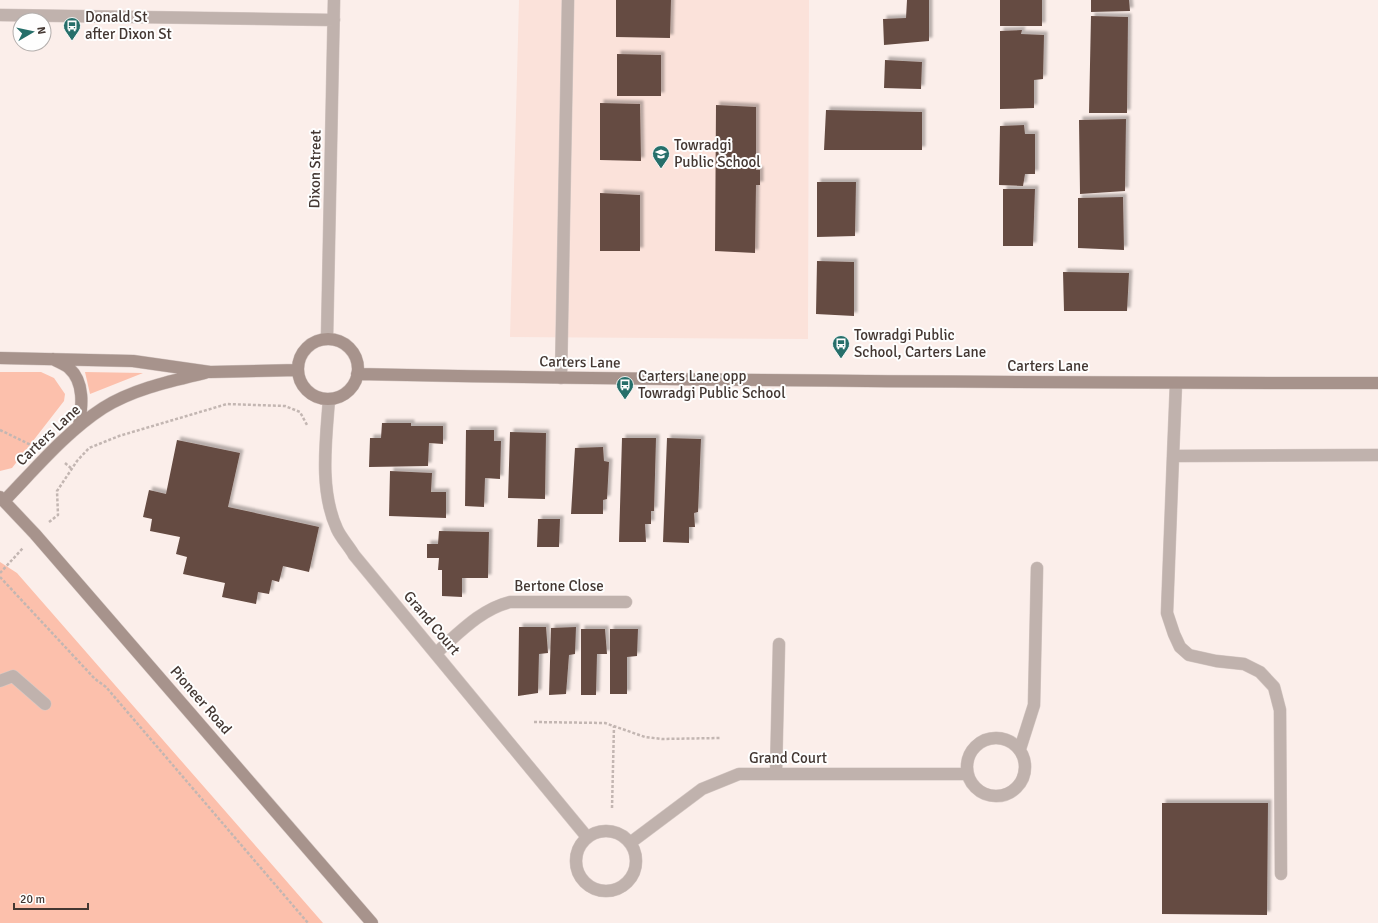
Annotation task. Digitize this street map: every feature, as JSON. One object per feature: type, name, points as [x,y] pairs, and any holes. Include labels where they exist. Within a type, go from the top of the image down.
[{"type":"main road","points":[[327,339],[344,344],[350,349],[358,365],[354,383],[348,391],[329,399],[320,398],[312,394],[300,380],[298,370],[299,361],[303,352],[310,345],[327,339]]},
{"type":"main road","name":"Carters Lane","points":[[0,358],[133,360],[210,372],[298,370]]},
{"type":"main road","points":[[52,358],[69,368],[78,384],[82,410],[79,425]]},
{"type":"main road","name":"Carters Lane","points":[[2,499],[79,425],[104,407],[136,392],[210,372]]},
{"type":"main road","name":"Carters Lane","points":[[357,374],[561,378],[1176,383],[1378,383]]},
{"type":"main road","name":"Pioneer Road","points":[[2,499],[35,534],[372,923]]},
{"type":"street","name":"Dixon Street","points":[[327,339],[334,0]]},
{"type":"street","points":[[561,378],[568,0]]},
{"type":"street","points":[[0,15],[334,20]]},
{"type":"street","points":[[1176,383],[1167,613],[1180,647],[1189,655],[1216,661],[1244,664],[1260,672],[1274,687],[1280,710],[1281,874]]},
{"type":"street","name":"Grand Court","points":[[329,399],[326,455],[327,482],[330,506],[337,530],[354,554],[587,837]]},
{"type":"street","points":[[1173,456],[1378,455]]},
{"type":"street","points":[[1020,749],[1034,705],[1037,568]]},
{"type":"street","name":"Bertone Close","points":[[436,653],[485,612],[498,605],[510,602],[626,602]]},
{"type":"street","points":[[776,773],[778,644]]},
{"type":"street","points":[[0,681],[13,676],[45,704]]},
{"type":"street","points":[[993,737],[1003,738],[1012,742],[1020,749],[1024,757],[1026,767],[1020,785],[1013,791],[995,797],[986,795],[977,790],[967,774],[969,754],[975,746],[983,740],[993,737]]},
{"type":"street","name":"Grand Court","points":[[630,843],[702,789],[723,779],[739,774],[967,774]]},
{"type":"street","points":[[610,832],[623,836],[630,843],[636,862],[634,872],[629,881],[612,891],[602,891],[588,885],[578,874],[576,864],[576,854],[580,845],[587,837],[596,833],[610,832]]},
{"type":"path","points":[[0,573],[35,534],[58,515],[57,491],[77,461],[90,448],[119,436],[227,404],[286,406],[300,412],[307,424],[307,429]]},
{"type":"path","points":[[0,430],[32,445],[52,451]]},
{"type":"path","points":[[0,577],[95,679],[106,687],[308,923]]},
{"type":"path","points":[[534,722],[605,722],[645,737],[662,739],[720,738]]},
{"type":"path","points":[[612,808],[614,726]]},
{"type":"shaded area","name":"Towradgi Public School","points":[[519,0],[809,0],[808,339],[510,337]]},
{"type":"shaded area","points":[[0,372],[41,372],[54,378],[65,394],[64,401],[12,468],[0,471]]},
{"type":"shaded area","points":[[85,372],[143,373],[90,394]]},
{"type":"shaded area","points":[[0,562],[17,573],[323,923],[0,923]]},
{"type":"building","points":[[616,0],[671,0],[670,38],[616,37]]},
{"type":"building","points":[[907,0],[929,0],[929,41],[884,45],[883,19],[906,18]]},
{"type":"building","points":[[1000,0],[1042,0],[1042,26],[1000,26]]},
{"type":"building","points":[[1091,0],[1129,0],[1130,11],[1091,12]]},
{"type":"building","points":[[1091,16],[1128,17],[1127,113],[1089,113]]},
{"type":"building","points":[[1022,30],[1021,34],[1044,35],[1043,79],[1034,80],[1034,108],[1000,109],[1000,31]]},
{"type":"building","points":[[617,54],[661,55],[661,96],[617,96]]},
{"type":"building","points":[[885,60],[922,62],[921,89],[884,88]]},
{"type":"building","points":[[600,103],[640,104],[641,161],[600,160]]},
{"type":"building","points":[[716,105],[756,107],[756,170],[760,170],[760,185],[756,185],[755,253],[715,251]]},
{"type":"building","points":[[826,110],[922,112],[922,150],[824,150]]},
{"type":"building","points":[[1126,119],[1125,191],[1080,194],[1079,120]]},
{"type":"building","points":[[1024,125],[1025,134],[1035,134],[1035,174],[1025,174],[1023,186],[999,185],[1000,126]]},
{"type":"building","points":[[817,182],[856,182],[855,236],[817,237]]},
{"type":"building","points":[[1003,189],[1035,189],[1033,246],[1003,246]]},
{"type":"building","points":[[600,193],[640,195],[640,251],[600,251]]},
{"type":"building","points":[[1123,197],[1124,250],[1078,248],[1078,198]]},
{"type":"building","points":[[817,261],[854,262],[854,316],[816,314]]},
{"type":"building","points":[[1063,272],[1129,273],[1127,311],[1064,311]]},
{"type":"building","points":[[382,423],[411,423],[411,426],[443,426],[443,444],[429,443],[428,466],[369,467],[370,438],[381,438]]},
{"type":"building","points":[[466,430],[494,430],[494,441],[501,441],[500,479],[485,478],[484,507],[465,506]]},
{"type":"building","points":[[510,432],[546,433],[545,499],[508,498]]},
{"type":"building","points":[[622,438],[656,438],[654,511],[651,511],[651,524],[645,524],[646,542],[619,542]]},
{"type":"building","points":[[667,438],[701,439],[698,512],[694,513],[695,527],[689,527],[689,543],[663,542]]},
{"type":"building","points":[[177,440],[240,453],[228,507],[319,527],[309,572],[283,566],[279,582],[272,580],[269,594],[258,592],[256,604],[222,597],[225,583],[183,574],[187,557],[176,554],[180,537],[150,531],[152,519],[143,517],[149,490],[166,494]]},
{"type":"building","points":[[603,447],[604,461],[609,462],[607,499],[603,500],[603,514],[571,514],[575,448]]},
{"type":"building","points":[[390,471],[432,473],[431,492],[446,492],[446,518],[389,516]]},
{"type":"building","points":[[538,519],[560,519],[559,547],[537,547]]},
{"type":"building","points":[[439,531],[489,532],[488,578],[462,578],[462,597],[442,596],[442,570],[438,570],[439,558],[427,558],[427,544],[438,544]]},
{"type":"building","points":[[519,627],[546,627],[548,653],[539,654],[538,693],[518,696]]},
{"type":"building","points":[[576,627],[575,654],[569,655],[566,694],[549,695],[551,628]]},
{"type":"building","points":[[581,629],[605,629],[607,654],[597,654],[596,695],[581,695]]},
{"type":"building","points":[[610,629],[638,629],[637,656],[627,657],[627,694],[610,694]]},
{"type":"building","points":[[1162,803],[1268,803],[1267,915],[1162,914]]},
{"type":"place","name":"Donald St after Dixon St","points":[[72,41]]},
{"type":"place","name":"Towradgi Public School","points":[[661,169]]},
{"type":"place","name":"Towradgi Public School, Carters Lane","points":[[841,359]]},
{"type":"place","name":"Carters Lane opp Towradgi Public School","points":[[625,400]]}]
